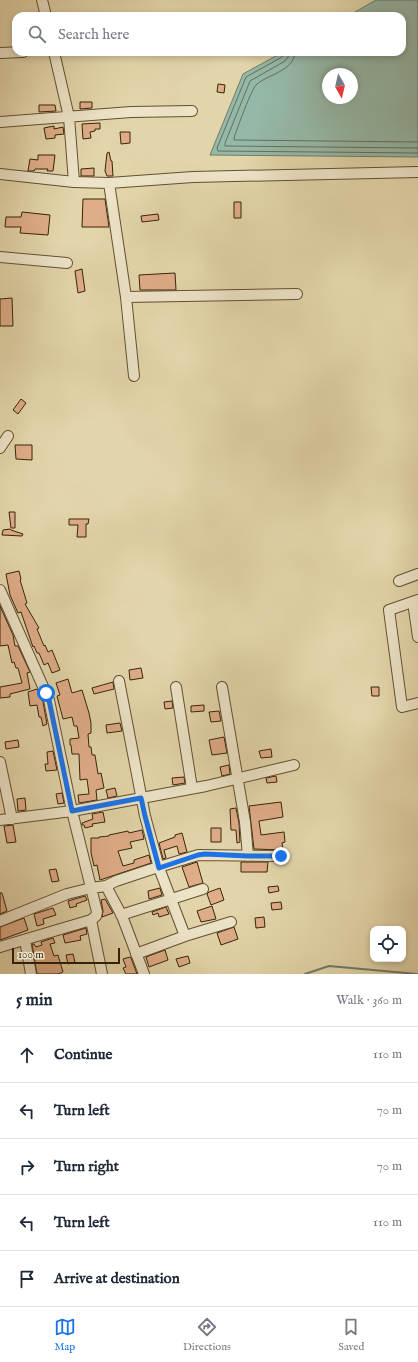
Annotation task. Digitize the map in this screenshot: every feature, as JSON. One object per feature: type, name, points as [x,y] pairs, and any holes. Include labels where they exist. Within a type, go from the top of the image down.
[{"type":"street","points":[[42,0],[45,12]]},
{"type":"street","points":[[0,53],[12,52]]},
{"type":"street","points":[[55,56],[69,117],[74,182]]},
{"type":"street","points":[[0,122],[131,112],[192,111]]},
{"type":"street","points":[[0,174],[74,182],[109,183],[193,177],[418,172]]},
{"type":"street","points":[[109,183],[126,297],[134,376]]},
{"type":"street","points":[[0,257],[67,263]]},
{"type":"street","points":[[126,297],[297,294]]},
{"type":"street","points":[[0,448],[8,436]]},
{"type":"street","points":[[399,581],[418,574]]},
{"type":"street","points":[[0,590],[49,700],[72,811],[97,912],[96,916],[92,920],[0,947]]},
{"type":"street","points":[[418,637],[416,601],[389,610],[402,707],[418,703]]},
{"type":"street","points":[[119,681],[145,816],[159,868],[185,936]]},
{"type":"street","points":[[176,687],[192,788]]},
{"type":"street","points":[[222,687],[245,822],[248,856]]},
{"type":"street","points":[[0,762],[12,819]]},
{"type":"street","points":[[0,820],[72,811],[237,779],[294,765]]},
{"type":"street","points":[[0,921],[67,894],[106,886],[116,881],[198,855],[281,856]]},
{"type":"street","points":[[106,886],[121,915],[144,974]]},
{"type":"street","points":[[121,915],[203,889]]},
{"type":"street","points":[[92,920],[98,973]]},
{"type":"street","points":[[136,954],[185,936],[231,922]]},
{"type":"street","points":[[25,940],[31,974]]},
{"type":"water","points":[[376,0],[418,0],[418,157],[210,155],[243,74],[276,56],[406,56],[406,12],[355,12]]},
{"type":"building","points":[[218,84],[225,85],[224,93],[217,92]]},
{"type":"building","points":[[80,102],[92,102],[92,108],[80,109]]},
{"type":"building","points":[[39,105],[55,105],[56,111],[39,112]]},
{"type":"building","points":[[100,123],[100,129],[95,129],[95,131],[90,132],[91,138],[83,139],[82,124]]},
{"type":"building","points":[[54,126],[54,129],[63,127],[64,134],[55,135],[55,138],[46,139],[44,128]]},
{"type":"building","points":[[120,132],[130,132],[130,143],[121,144]]},
{"type":"building","points":[[109,152],[112,161],[113,176],[107,176],[105,171],[107,153]]},
{"type":"building","points":[[38,155],[55,155],[53,171],[47,171],[48,169],[35,169],[34,171],[28,171],[30,159],[38,160]]},
{"type":"building","points":[[94,168],[94,176],[81,176],[81,169]]},
{"type":"building","points":[[83,199],[105,199],[109,227],[82,227]]},
{"type":"building","points":[[234,202],[241,202],[241,218],[234,218]]},
{"type":"building","points":[[22,212],[50,215],[48,235],[20,233],[21,227],[5,227],[6,217],[21,217]]},
{"type":"building","points":[[158,214],[159,220],[142,222],[141,216]]},
{"type":"building","points":[[82,269],[85,291],[78,293],[75,271]]},
{"type":"building","points":[[175,273],[176,290],[140,290],[139,275]]},
{"type":"building","points":[[12,298],[13,326],[0,326],[0,299]]},
{"type":"building","points":[[21,399],[26,403],[18,414],[13,410]]},
{"type":"building","points":[[15,445],[32,445],[32,460],[16,459]]},
{"type":"building","points":[[9,512],[15,512],[15,528],[11,528]]},
{"type":"building","points":[[69,519],[89,519],[88,524],[86,524],[86,537],[77,537],[78,525],[69,525]]},
{"type":"building","points":[[10,529],[23,534],[22,536],[2,535],[3,530]]},
{"type":"building","points":[[19,571],[20,580],[27,603],[25,604],[39,628],[37,629],[44,646],[45,645],[48,652],[52,650],[60,670],[52,673],[48,663],[44,665],[39,653],[37,653],[34,646],[33,647],[21,612],[18,613],[10,595],[6,574]]},
{"type":"building","points":[[0,606],[13,635],[15,646],[18,646],[30,672],[27,673],[30,689],[10,694],[10,697],[0,698],[0,687],[22,683],[18,668],[16,668],[14,662],[12,663],[8,645],[0,646]]},
{"type":"building","points":[[141,668],[143,678],[130,680],[129,670]]},
{"type":"building","points":[[68,679],[72,693],[82,690],[91,723],[91,733],[88,734],[89,747],[91,747],[92,755],[95,755],[98,774],[101,773],[104,788],[96,790],[97,800],[79,803],[78,795],[89,794],[87,779],[80,780],[79,754],[72,754],[70,745],[70,739],[79,738],[77,726],[74,726],[72,717],[63,719],[57,696],[60,695],[56,683]]},
{"type":"building","points":[[113,682],[114,689],[94,694],[92,688]]},
{"type":"building","points":[[371,687],[379,687],[379,696],[372,696]]},
{"type":"building","points":[[37,689],[43,702],[47,724],[43,726],[41,717],[39,717],[37,705],[30,706],[28,692]]},
{"type":"building","points":[[172,701],[173,708],[165,709],[164,702]]},
{"type":"building","points":[[204,705],[204,711],[191,712],[191,706]]},
{"type":"building","points":[[219,711],[221,721],[211,722],[209,712]]},
{"type":"building","points":[[120,723],[122,731],[107,733],[106,725]]},
{"type":"building","points":[[224,737],[227,753],[212,755],[209,740]]},
{"type":"building","points":[[18,740],[19,747],[6,749],[5,742]]},
{"type":"building","points":[[271,749],[272,757],[261,758],[259,751]]},
{"type":"building","points":[[53,751],[57,770],[46,771],[45,764],[48,764],[47,752]]},
{"type":"building","points":[[229,765],[230,774],[222,776],[220,767]]},
{"type":"building","points":[[276,776],[277,782],[267,783],[266,778]]},
{"type":"building","points":[[184,777],[185,783],[173,785],[172,778]]},
{"type":"building","points":[[115,788],[117,796],[108,798],[106,790]]},
{"type":"building","points":[[62,793],[64,803],[58,804],[56,794]]},
{"type":"building","points":[[25,798],[26,810],[18,811],[17,799]]},
{"type":"building","points":[[281,802],[283,817],[259,821],[261,835],[284,832],[285,842],[282,843],[283,850],[254,849],[249,806]]},
{"type":"building","points":[[236,808],[239,823],[240,842],[237,843],[236,830],[231,830],[230,809]]},
{"type":"building","points":[[103,812],[105,822],[92,824],[93,826],[85,828],[84,825],[82,825],[82,823],[93,819],[92,814]]},
{"type":"building","points":[[13,825],[16,842],[7,843],[4,826]]},
{"type":"building","points":[[211,828],[221,828],[221,842],[211,842]]},
{"type":"building","points":[[142,830],[144,839],[130,842],[132,848],[118,851],[123,866],[134,863],[134,860],[149,855],[151,863],[100,880],[97,865],[94,866],[91,853],[91,838],[99,838],[128,831],[129,833]]},
{"type":"building","points":[[182,833],[187,852],[179,854],[177,846],[164,850],[166,858],[163,859],[159,843]]},
{"type":"building","points":[[197,862],[203,883],[189,887],[182,867]]},
{"type":"building","points":[[241,862],[268,862],[267,872],[241,872]]},
{"type":"building","points":[[56,869],[59,881],[52,882],[49,870]]},
{"type":"building","points":[[278,886],[279,891],[269,893],[268,887]]},
{"type":"building","points":[[160,888],[162,895],[149,899],[148,891]]},
{"type":"building","points":[[220,888],[224,900],[211,905],[207,894]]},
{"type":"building","points":[[0,893],[2,893],[7,911],[0,914]]},
{"type":"building","points":[[85,896],[87,900],[70,908],[68,901]]},
{"type":"building","points":[[105,899],[113,913],[102,917],[103,911],[101,900]]},
{"type":"building","points":[[281,902],[282,909],[272,910],[271,903]]},
{"type":"building","points":[[212,906],[216,919],[201,922],[197,911]]},
{"type":"building","points":[[166,907],[169,914],[159,917],[158,913],[153,915],[152,912]]},
{"type":"building","points":[[53,908],[56,915],[43,919],[44,924],[37,926],[34,914]]},
{"type":"building","points":[[264,917],[265,927],[256,928],[255,918]]},
{"type":"building","points":[[24,918],[28,930],[0,940],[0,927]]},
{"type":"building","points":[[234,927],[238,939],[221,945],[217,933]]},
{"type":"building","points":[[86,928],[87,934],[80,936],[81,940],[65,943],[63,935]]},
{"type":"building","points":[[53,938],[55,943],[50,944],[54,956],[58,955],[63,972],[58,974],[37,974],[32,944],[36,947],[42,945],[41,942]]},
{"type":"building","points":[[165,950],[168,960],[149,967],[146,957]]},
{"type":"building","points":[[73,954],[75,962],[68,964],[66,955]]},
{"type":"building","points":[[188,956],[190,963],[179,967],[176,959]]},
{"type":"building","points":[[130,957],[137,974],[126,974],[123,968],[126,967],[123,959]]},
{"type":"waterway","points":[[305,974],[329,966],[417,974]]},
{"type":"route","points":[[46,693],[49,700],[72,811],[141,798],[159,868],[205,854],[281,856]]}]
